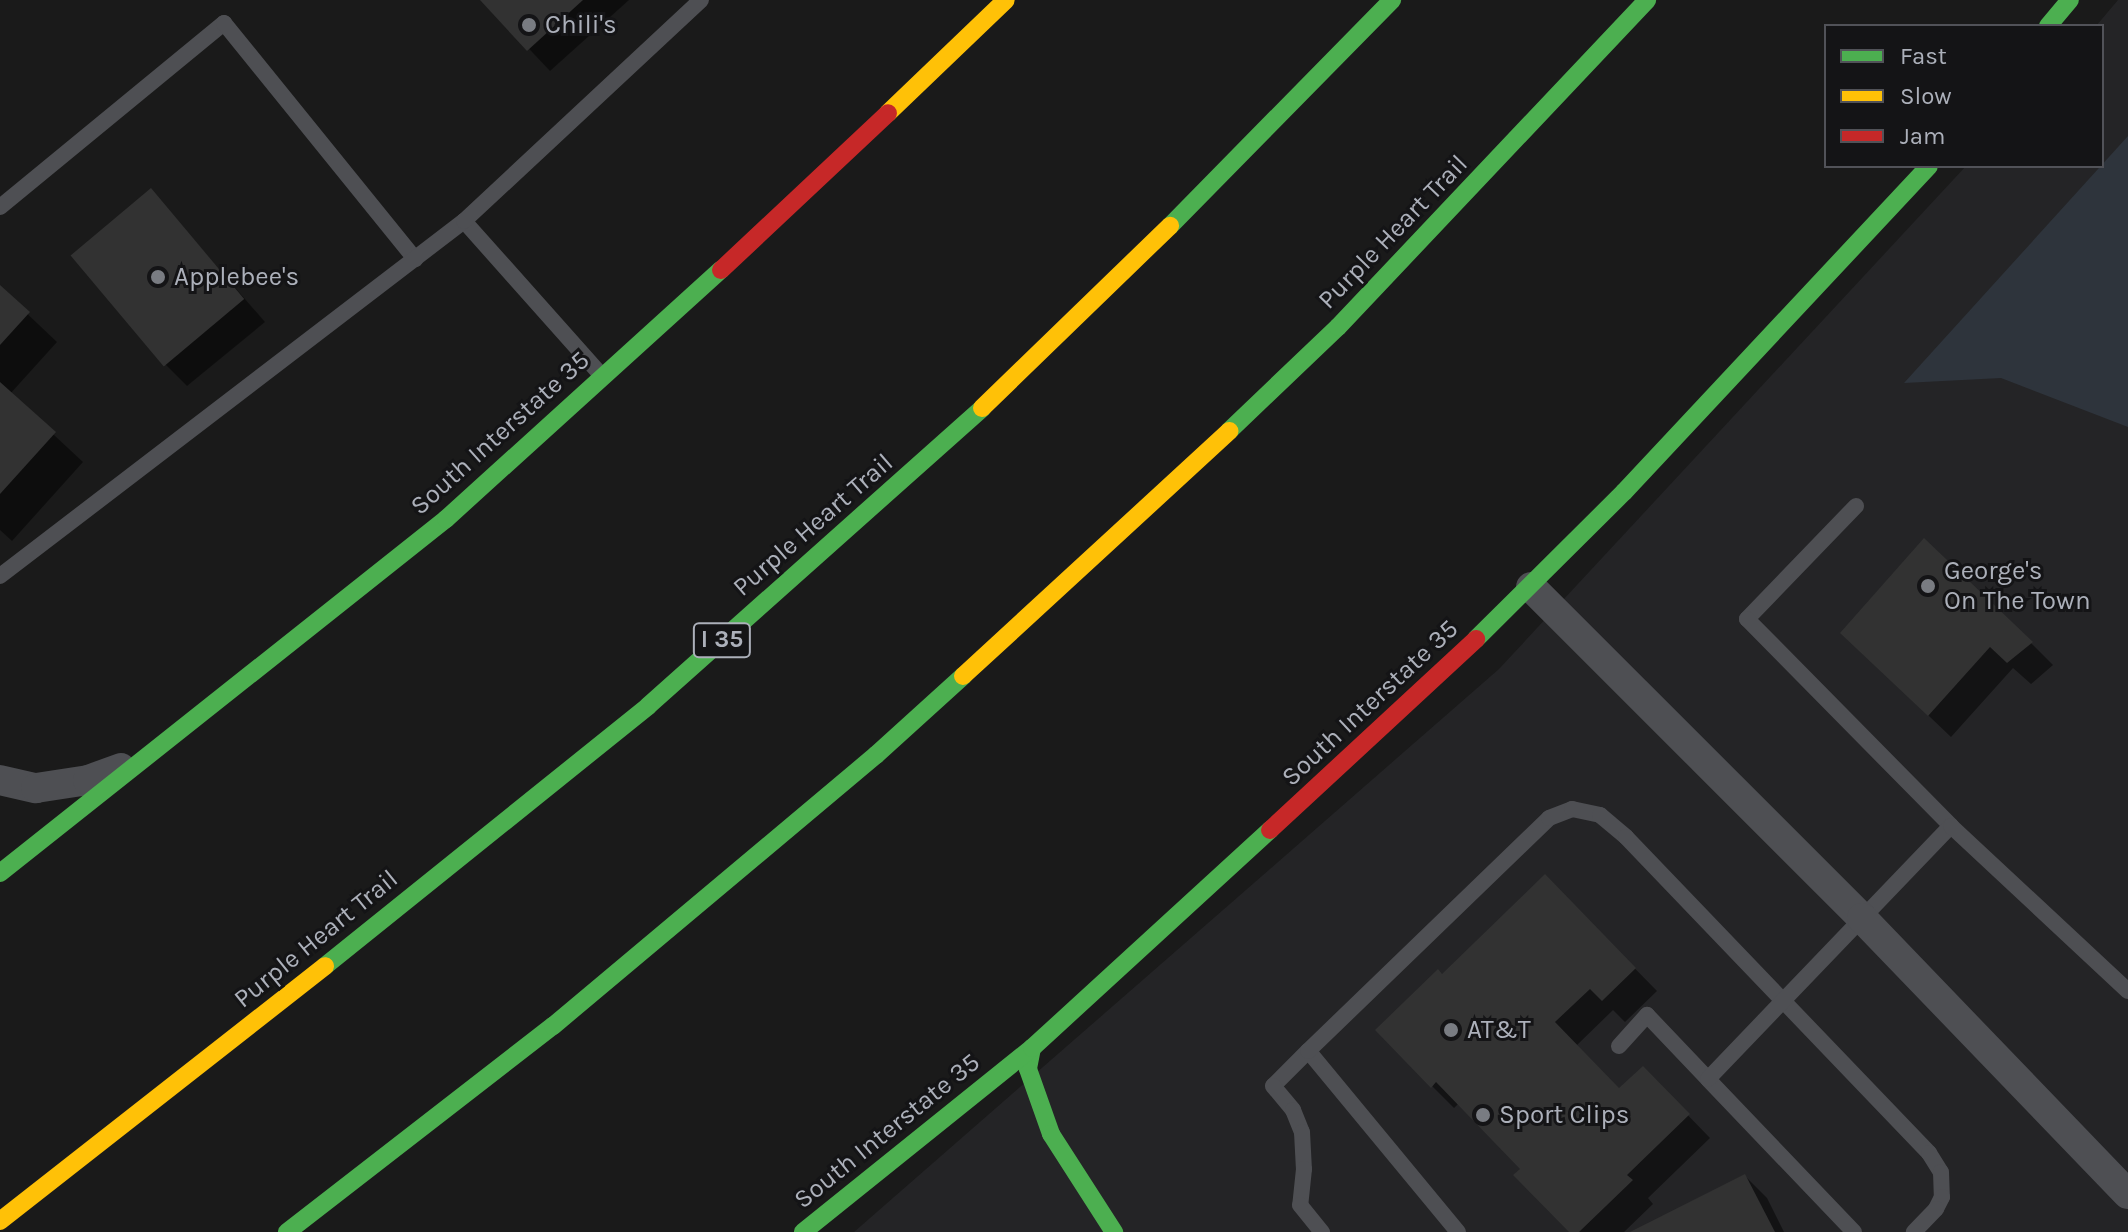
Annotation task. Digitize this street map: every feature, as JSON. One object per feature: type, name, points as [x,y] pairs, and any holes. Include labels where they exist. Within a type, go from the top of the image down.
[{"type":"main road","name":"South Interstate 35","points":[[0,873],[446,519],[776,220],[1006,0]]},
{"type":"main road","name":"Purple Heart Trail","points":[[0,1221],[256,1022],[648,706],[940,448],[1108,290],[1392,0]]},
{"type":"main road","name":"Purple Heart Trail","points":[[287,1232],[553,1026],[876,755],[1140,515],[1338,327],[1572,83],[1647,0]]},
{"type":"main road","points":[[2050,24],[2070,0]]},
{"type":"main road","name":"South Interstate 35","points":[[803,1232],[1032,1048],[1531,587],[1886,216],[1927,168]]},
{"type":"main road","points":[[1032,1048],[1028,1069],[1051,1134],[1114,1232]]},
{"type":"street","points":[[1531,587],[1862,918],[2128,1194]]},
{"type":"street","points":[[0,780],[36,788],[88,780],[137,762]]},
{"type":"lane","points":[[0,576],[464,221],[701,0]]},
{"type":"lane","points":[[0,207],[224,23],[415,259]]},
{"type":"lane","points":[[464,221],[603,377]]},
{"type":"lane","points":[[1856,506],[1747,619],[1951,826],[2128,991]]},
{"type":"lane","points":[[1322,1232],[1300,1205],[1304,1169],[1302,1132],[1293,1110],[1273,1086],[1549,818],[1572,809],[1600,815],[1626,837],[1929,1153],[1941,1172],[1942,1197],[1936,1209],[1914,1232]]},
{"type":"lane","points":[[1708,1079],[1951,826]]},
{"type":"lane","points":[[1619,1046],[1647,1015],[1854,1232]]},
{"type":"lane","points":[[1308,1051],[1458,1232]]},
{"type":"shaded area","points":[[2118,0],[2128,0],[2128,1232],[854,1232],[1499,669],[1964,168],[2104,168],[2104,24],[2098,24]]},
{"type":"shaded area","points":[[2128,136],[2128,427],[2001,378],[1904,383],[2099,168],[2104,168],[2104,162]]},
{"type":"building","name":"Chili's","points":[[480,0],[583,0],[527,51]]},
{"type":"building","name":"Applebee's","points":[[151,188],[244,299],[164,367],[71,255]]},
{"type":"building","points":[[0,285],[30,312],[0,345]]},
{"type":"building","points":[[0,382],[56,432],[0,494]]},
{"type":"building","name":"George's On The Town","points":[[1924,538],[2033,642],[2007,663],[1990,647],[1928,716],[1840,633]]},
{"type":"building","points":[[1545,874],[1636,968],[1602,1001],[1590,989],[1555,1022],[1619,1088],[1643,1066],[1690,1114],[1627,1175],[1633,1180],[1579,1232],[1569,1232],[1513,1175],[1520,1169],[1436,1082],[1431,1088],[1375,1030],[1438,969],[1442,974]]},
{"type":"building","points":[[1745,1174],[1775,1232],[1630,1232]]},
{"type":"traffic: fast","points":[[1170,226],[1392,0]]},
{"type":"traffic: fast","points":[[1229,431],[1338,327],[1647,0]]},
{"type":"traffic: fast","points":[[2050,24],[2070,0]]},
{"type":"traffic: fast","points":[[1476,639],[1624,492],[1927,168]]},
{"type":"traffic: fast","points":[[0,873],[446,519],[721,270]]},
{"type":"traffic: fast","points":[[325,966],[648,706],[982,408]]},
{"type":"traffic: fast","points":[[287,1232],[553,1026],[876,755],[963,676]]},
{"type":"traffic: fast","points":[[803,1232],[1032,1048],[1270,830]]},
{"type":"traffic: fast","points":[[1032,1048],[1028,1069],[1051,1134],[1114,1232]]},
{"type":"traffic: slow","points":[[888,113],[1006,0]]},
{"type":"traffic: slow","points":[[982,408],[1170,226]]},
{"type":"traffic: slow","points":[[963,676],[1229,431]]},
{"type":"traffic: slow","points":[[0,1221],[325,966]]},
{"type":"traffic: jam","points":[[721,270],[888,113]]},
{"type":"traffic: jam","points":[[1270,830],[1476,639]]},
{"type":"place","name":"Chili's","points":[[529,25]]},
{"type":"place","name":"Applebee's","points":[[158,277]]},
{"type":"place","name":"George's On The Town","points":[[1928,586]]},
{"type":"place","name":"AT&T","points":[[1451,1030]]},
{"type":"place","name":"Sport Clips","points":[[1483,1115]]}]
